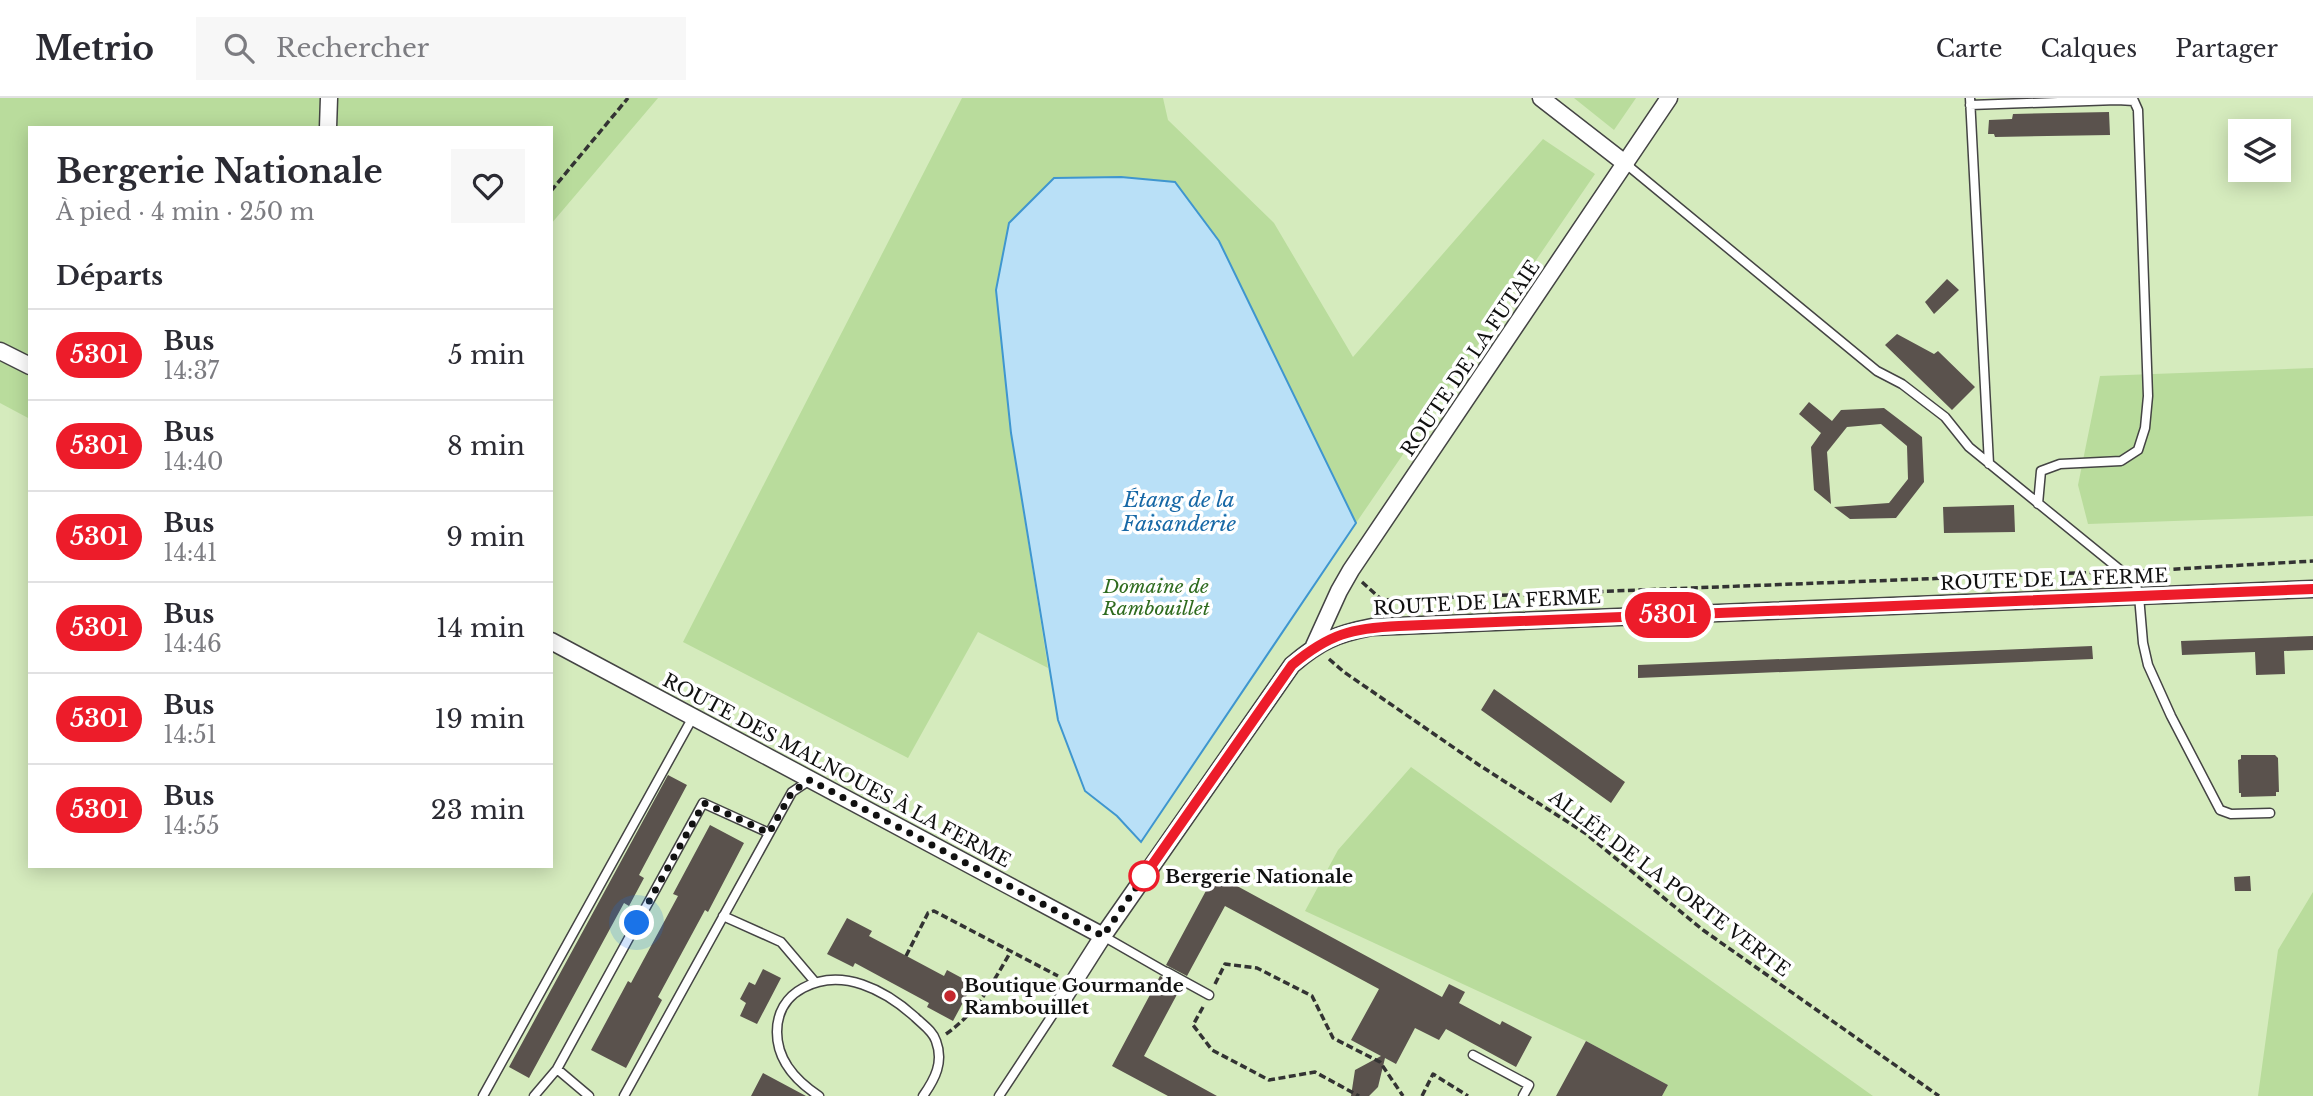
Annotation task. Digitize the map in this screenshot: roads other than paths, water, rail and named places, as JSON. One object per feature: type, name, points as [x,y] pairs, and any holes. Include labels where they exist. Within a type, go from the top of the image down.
[{"type":"street","points":[[328,126],[329,98]]},
{"type":"street","points":[[1541,98],[1626,164]]},
{"type":"street","name":"ROUTE DE LA FUTAIE","points":[[1314,646],[1351,570],[1669,98]]},
{"type":"street","points":[[0,351],[28,365]]},
{"type":"street","name":"ROUTE DE LA FERME","points":[[1061,1002],[1103,936],[1292,665],[1314,646],[1344,632],[1372,627],[2313,589]]},
{"type":"street","name":"ROUTE DES MALNOUES À LA FERME","points":[[553,642],[1103,936]]},
{"type":"lane","points":[[1989,464],[1970,101],[2134,101],[2138,110],[2148,396],[2146,428],[2138,450],[2121,461],[2060,464],[2041,471],[2038,503]]},
{"type":"lane","points":[[1626,164],[1877,371],[1902,384],[1945,417],[1969,447],[2135,582],[2147,665],[2220,810],[2231,814],[2270,813]]},
{"type":"lane","points":[[482,1096],[693,717]]},
{"type":"lane","points":[[624,1096],[792,792],[810,780]]},
{"type":"lane","points":[[534,1096],[557,1069],[704,803],[769,833]]},
{"type":"lane","points":[[723,916],[781,942],[814,982]]},
{"type":"lane","points":[[1103,936],[1209,995]]},
{"type":"lane","points":[[819,1096],[786,1067],[779,1051],[777,1030],[781,1011],[791,994],[814,982],[837,979],[859,983],[882,992],[907,1010],[936,1040],[939,1061],[936,1077],[923,1096]]},
{"type":"lane","points":[[999,1096],[1061,1002]]},
{"type":"lane","points":[[1473,1055],[1529,1085],[1523,1096]]},
{"type":"lane","points":[[557,1069],[589,1096]]},
{"type":"water","name":"Étang de la Faisanderie","points":[[1121,177],[1175,182],[1219,241],[1356,523],[1141,842],[1117,816],[1085,791],[1058,720],[1011,433],[996,290],[1009,223],[1054,178]]},
{"type":"place","name":"Bergerie Nationale","points":[[1144,876]]},
{"type":"place","name":"Boutique Gourmande Rambouillet","points":[[950,996]]},
{"type":"park label","name":"Domaine de Rambouillet","points":[[1156,597]]}]
